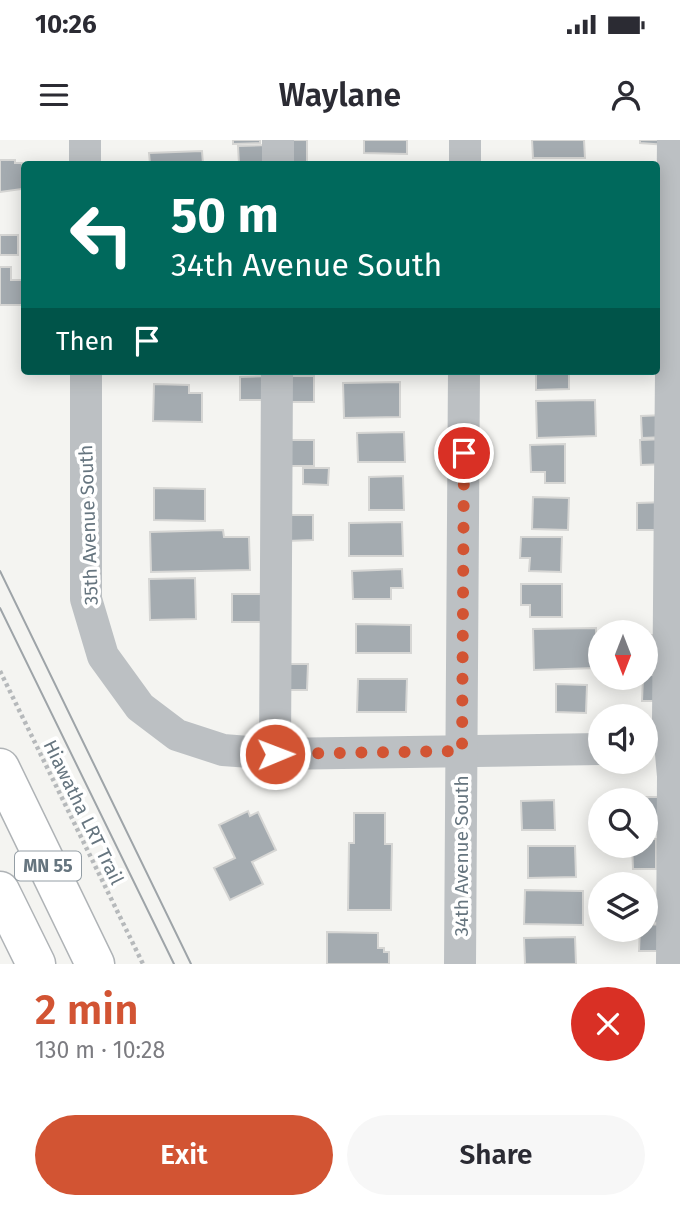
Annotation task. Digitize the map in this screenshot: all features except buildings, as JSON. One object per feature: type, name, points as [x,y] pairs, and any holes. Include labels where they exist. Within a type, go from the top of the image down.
[{"type":"highway","name":"MN 55","points":[[0,768],[95,964]]},
{"type":"highway","name":"MN 55","points":[[0,891],[36,964]]},
{"type":"street","points":[[85,140],[85,161]]},
{"type":"street","points":[[278,140],[278,161]]},
{"type":"street","points":[[465,140],[465,161]]},
{"type":"street","points":[[672,964],[673,776],[666,749],[673,140]]},
{"type":"street","name":"35th Avenue South","points":[[86,375],[86,599],[103,656],[140,707],[177,735],[223,750],[275,754],[588,750]]},
{"type":"street","points":[[275,754],[277,375]]},
{"type":"street","name":"34th Avenue South","points":[[460,964],[464,375]]},
{"type":"path","name":"Hiawatha LRT Trail","points":[[0,671],[143,964]]},
{"type":"tram line","points":[[0,571],[191,964]]},
{"type":"tram line","points":[[0,608],[174,964]]},
{"type":"route","points":[[275,754],[462,751],[464,453]]}]
